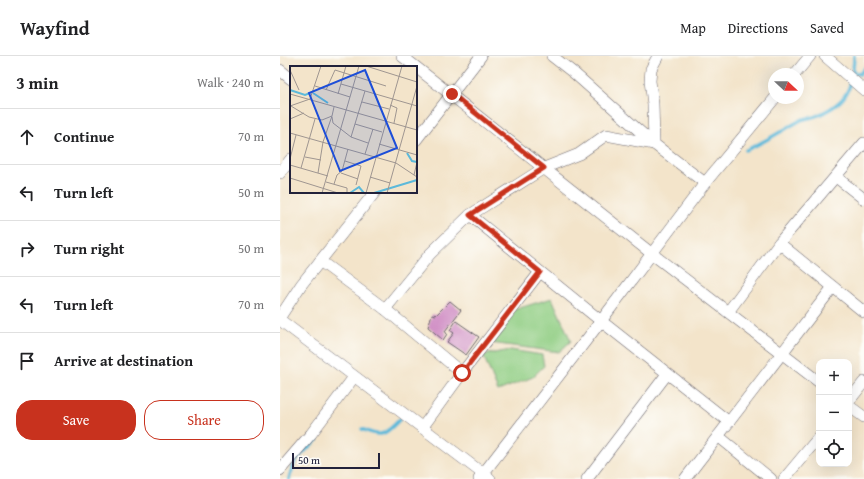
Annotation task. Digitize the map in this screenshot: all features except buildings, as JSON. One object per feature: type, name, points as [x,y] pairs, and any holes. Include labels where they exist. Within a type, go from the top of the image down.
[{"type":"street","points":[[402,56],[415,66]]},
{"type":"street","points":[[417,139],[481,56]]},
{"type":"street","points":[[552,56],[575,74],[654,144],[705,182]]},
{"type":"street","points":[[654,144],[653,104],[650,81],[651,69],[658,56]]},
{"type":"street","points":[[800,68],[810,56]]},
{"type":"street","points":[[825,56],[864,90]]},
{"type":"street","points":[[417,67],[651,253],[816,380]]},
{"type":"street","points":[[280,70],[290,78]]},
{"type":"street","points":[[280,320],[484,477],[705,182],[770,104]]},
{"type":"street","points":[[385,309],[430,254],[470,215],[544,168],[579,154],[606,135],[654,144]]},
{"type":"street","points":[[728,312],[779,244],[864,143]]},
{"type":"street","points":[[280,174],[290,160]]},
{"type":"street","points":[[836,177],[864,198]]},
{"type":"street","points":[[280,317],[301,285],[374,193]]},
{"type":"street","points":[[470,215],[667,374],[729,422]]},
{"type":"street","points":[[779,244],[864,312]]},
{"type":"street","points":[[320,261],[385,309],[462,373]]},
{"type":"street","points":[[422,428],[462,373],[540,272]]},
{"type":"street","points":[[685,479],[833,287]]},
{"type":"street","points":[[587,479],[667,374]]},
{"type":"street","points":[[280,470],[311,434],[354,377]]},
{"type":"street","points":[[852,397],[864,382]]},
{"type":"street","points":[[852,408],[864,417]]},
{"type":"street","points":[[718,436],[771,479]]},
{"type":"street","points":[[784,479],[816,441]]},
{"type":"green space","points":[[552,298],[571,341],[559,352],[490,343],[513,310]]},
{"type":"green space","points":[[511,350],[542,355],[544,366],[533,377],[498,391],[483,355]]},
{"type":"waterway","points":[[746,150],[767,140],[801,120],[816,116],[835,106],[846,94],[850,86],[854,56]]},
{"type":"waterway","points":[[853,73],[860,74],[864,68]]},
{"type":"waterway","points":[[362,429],[375,434],[383,433],[391,428],[400,419]]},
{"type":"waterway","points":[[289,479],[295,461],[317,440]]},
{"type":"route","points":[[452,94],[544,168],[470,215],[540,272],[462,373]]}]
